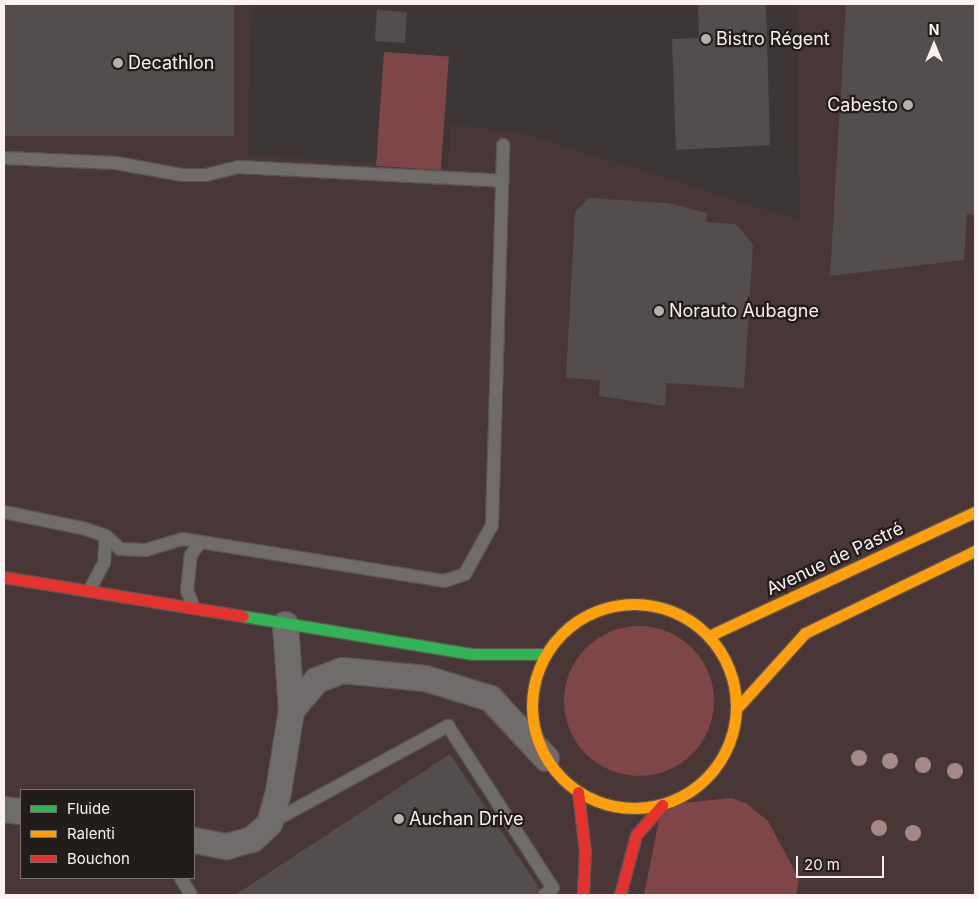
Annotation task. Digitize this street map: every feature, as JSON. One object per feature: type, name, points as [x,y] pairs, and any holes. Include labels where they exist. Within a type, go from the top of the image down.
[{"type":"street","name":"Avenue de Pastré","points":[[709,636],[975,512]]},
{"type":"street","points":[[737,708],[805,633],[975,551]]},
{"type":"street","points":[[4,577],[473,654],[546,654]]},
{"type":"street","points":[[291,710],[316,680],[342,670],[424,678],[490,698],[569,785],[578,792],[594,800],[626,809],[662,805],[687,794],[714,772],[730,748],[736,723],[737,692],[723,656],[709,636],[695,622],[678,613],[638,604],[619,604],[582,618],[564,632],[546,654],[537,674],[531,708],[537,736],[546,758]]},
{"type":"street","points":[[195,840],[226,846],[252,839],[269,823],[278,791],[291,710],[285,624]]},
{"type":"street","points":[[578,792],[585,852],[583,895]]},
{"type":"street","points":[[620,895],[636,835],[662,805]]},
{"type":"street","points":[[4,809],[20,811]]},
{"type":"lane","points":[[4,512],[82,528],[106,536],[120,549],[146,550],[182,539],[444,581],[465,574],[492,525],[503,145]]},
{"type":"lane","points":[[4,158],[116,163],[183,175],[206,175],[238,167],[503,181]]},
{"type":"lane","points":[[89,591],[104,563],[106,536]]},
{"type":"lane","points":[[194,608],[187,591],[191,555],[200,542]]},
{"type":"lane","points":[[269,823],[448,726],[553,888],[544,895]]},
{"type":"lane","points":[[182,879],[191,895]]},
{"type":"shaded area","points":[[4,4],[252,4],[247,155],[448,167],[450,124],[526,134],[799,220],[797,4],[975,4],[975,895],[4,895]]},
{"type":"shaded area","points":[[384,52],[449,57],[441,170],[376,166]]},
{"type":"shaded area","points":[[639,626],[668,632],[692,648],[708,672],[714,701],[708,730],[692,754],[668,770],[639,776],[610,770],[586,754],[570,730],[564,701],[570,672],[586,648],[610,632]]},
{"type":"shaded area","points":[[731,798],[746,803],[768,821],[799,879],[796,895],[644,895],[662,805]]},
{"type":"building","name":"Decathlon","points":[[4,4],[234,4],[234,136],[4,136]]},
{"type":"building","points":[[698,4],[766,4],[770,145],[676,150],[672,39],[699,38]]},
{"type":"building","name":"Cabesto","points":[[846,4],[975,4],[975,215],[967,214],[964,260],[830,276]]},
{"type":"building","points":[[377,10],[407,12],[405,43],[375,41]]},
{"type":"building","name":"Norauto Aubagne","points":[[589,198],[668,203],[707,213],[706,222],[736,224],[753,245],[744,388],[666,383],[665,406],[599,396],[600,380],[566,378],[575,212]]},
{"type":"building","name":"Auchan Drive","points":[[450,754],[539,888],[536,895],[235,895]]},
{"type":"traffic: fast","points":[[243,616],[473,654],[546,654]]},
{"type":"traffic: slow","points":[[709,636],[975,512]]},
{"type":"traffic: slow","points":[[737,708],[805,633],[975,551]]},
{"type":"traffic: slow","points":[[624,604],[644,604],[673,611],[699,627],[713,641],[729,667],[736,696],[736,706],[736,716],[729,745],[713,771],[699,785],[673,801],[664,804],[644,808],[624,808],[595,801],[569,785],[555,771],[539,745],[536,736],[532,716],[532,696],[539,667],[555,641],[569,627],[595,611],[604,608],[624,604]]},
{"type":"traffic: jam","points":[[4,577],[243,616]]},
{"type":"traffic: jam","points":[[578,792],[585,852],[583,895]]},
{"type":"traffic: jam","points":[[620,895],[636,835],[662,805]]},
{"type":"place","name":"Bistro Régent","points":[[706,39]]},
{"type":"place","name":"Decathlon","points":[[118,63]]},
{"type":"place","name":"Cabesto","points":[[908,105]]},
{"type":"place","name":"Norauto Aubagne","points":[[659,311]]},
{"type":"place","name":"Auchan Drive","points":[[399,819]]}]
